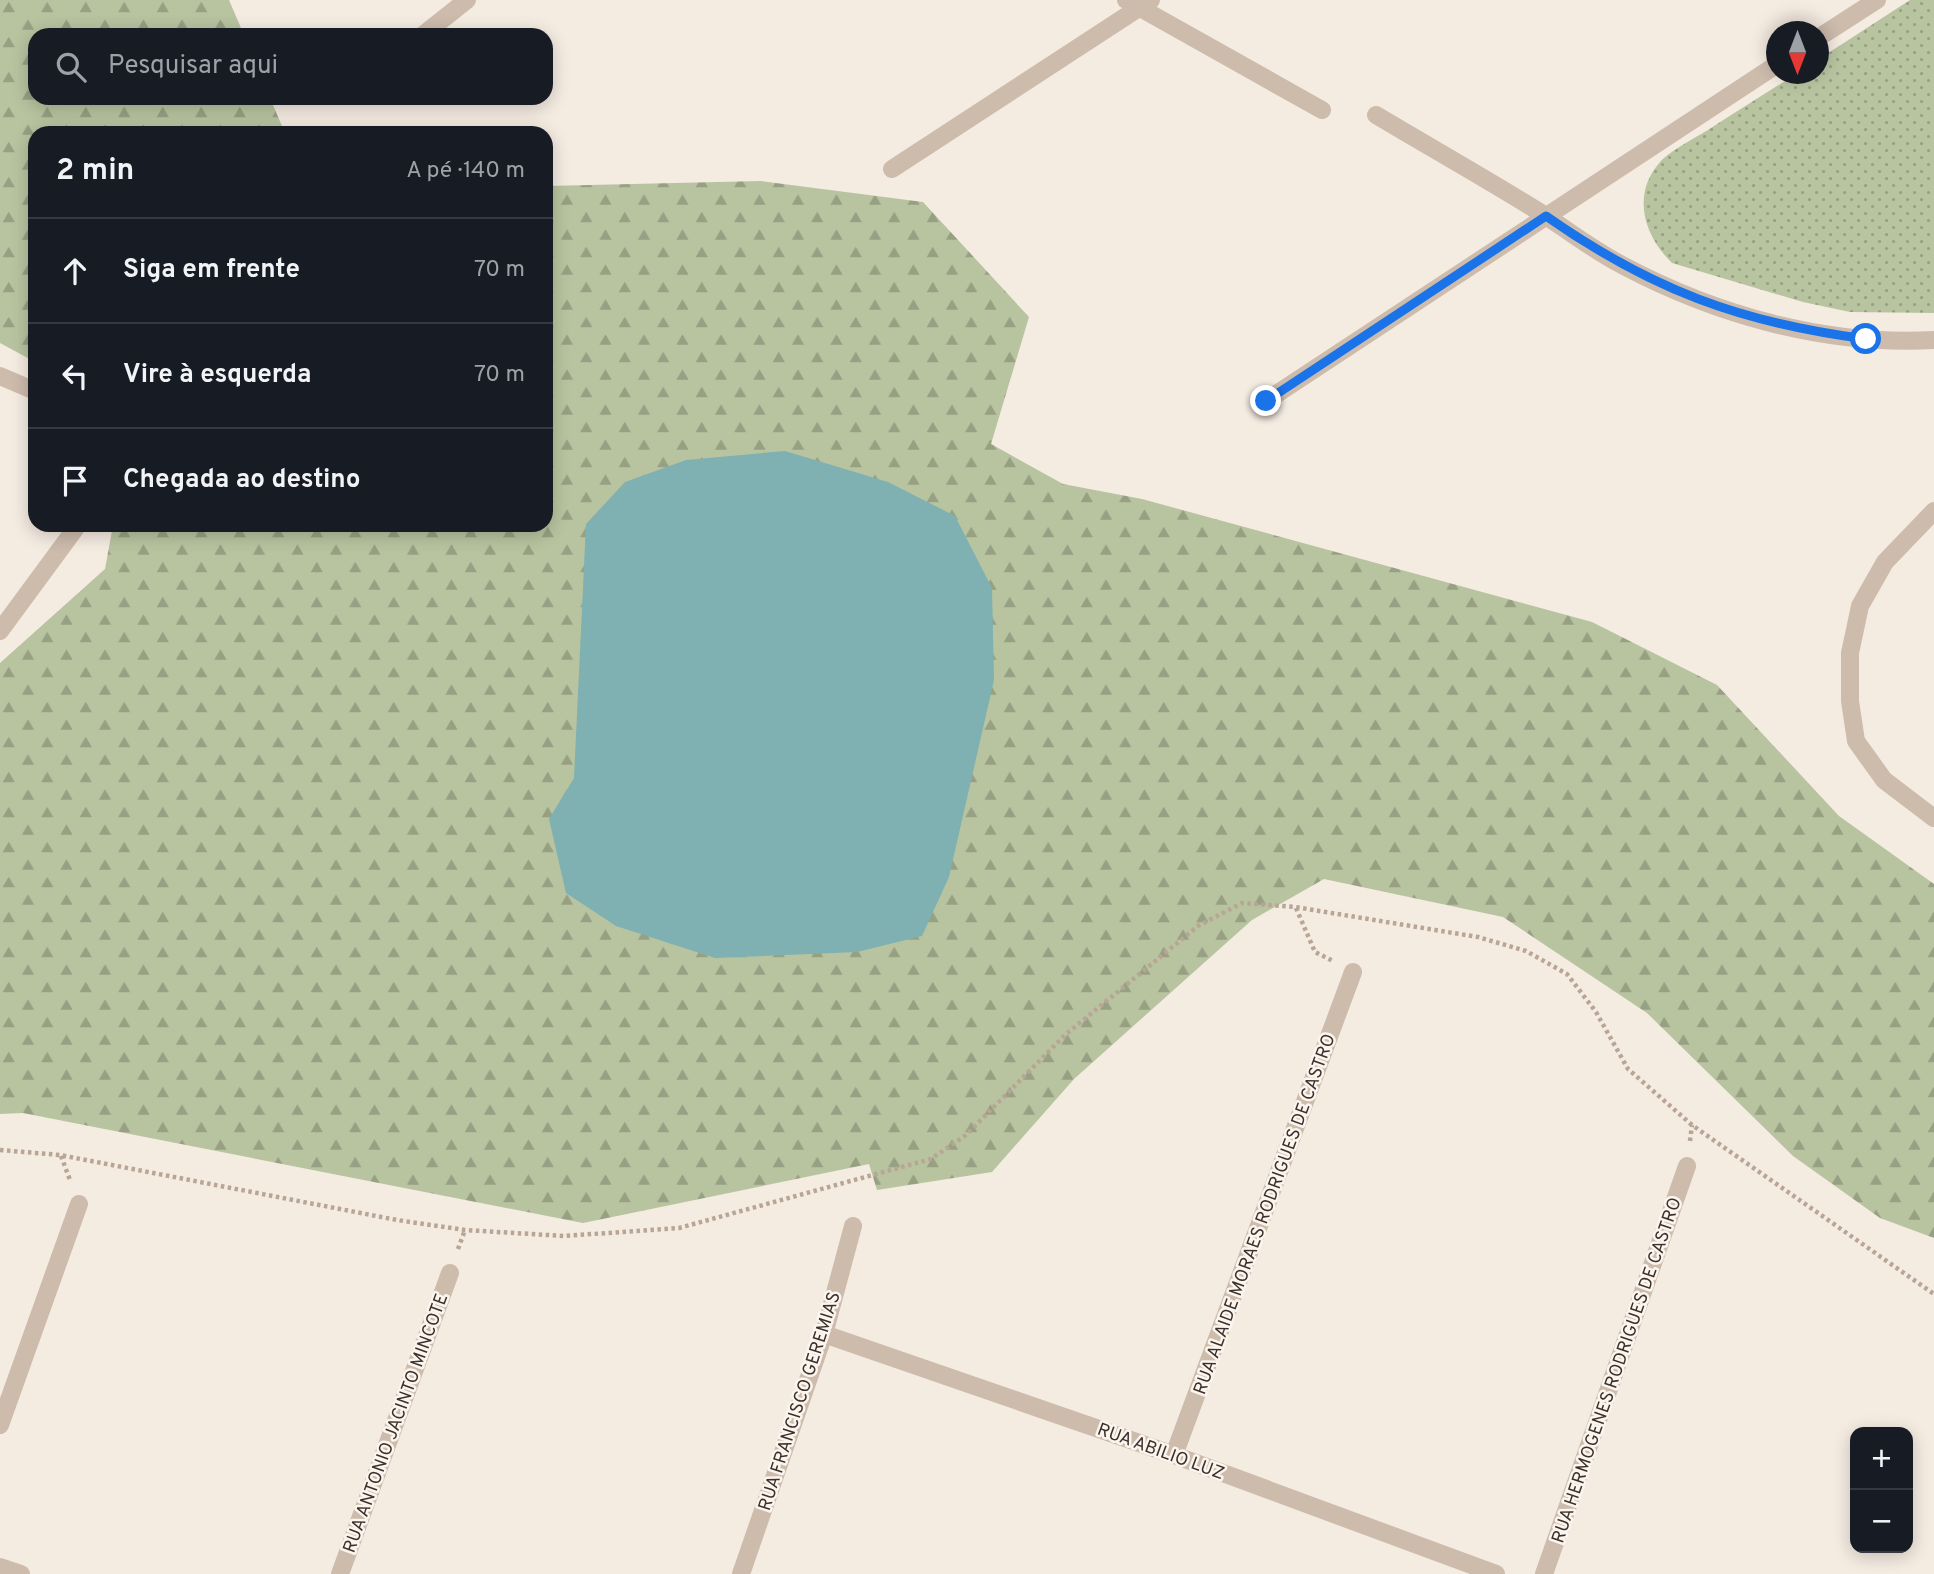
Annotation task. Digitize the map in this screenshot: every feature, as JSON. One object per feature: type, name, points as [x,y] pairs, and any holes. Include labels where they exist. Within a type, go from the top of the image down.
[{"type":"street","points":[[432,28],[467,0]]},
{"type":"street","points":[[1829,31],[1877,0]]},
{"type":"street","points":[[892,169],[1138,3],[1322,110]]},
{"type":"street","points":[[1266,401],[1766,72]]},
{"type":"street","points":[[1376,115],[1546,216],[1582,242],[1620,264],[1700,302],[1810,331],[1866,339],[1934,340]]},
{"type":"street","points":[[0,376],[28,388]]},
{"type":"street","points":[[1934,512],[1885,562],[1860,606],[1850,653],[1850,701],[1856,741],[1884,780],[1934,818]]},
{"type":"street","points":[[0,631],[73,532]]},
{"type":"street","name":"RUA ALAIDE MORAES RODRIGUES DE CASTRO","points":[[1174,1455],[1353,972]]},
{"type":"street","name":"RUA HERMOGENES RODRIGUES DE CASTRO","points":[[1544,1574],[1687,1166]]},
{"type":"street","points":[[0,1425],[79,1204]]},
{"type":"street","name":"RUA FRANCISCO GEREMIAS","points":[[741,1574],[824,1334],[853,1226]]},
{"type":"street","name":"RUA ANTONIO JACINTO MINCOTE","points":[[340,1574],[450,1273]]},
{"type":"street","name":"RUA ABILIO LUZ","points":[[824,1334],[1174,1455],[1496,1574]]},
{"type":"street","points":[[0,1567],[21,1574]]},
{"type":"path","points":[[1296,907],[1315,952],[1353,972]]},
{"type":"path","points":[[0,1150],[60,1155],[384,1218],[465,1230],[564,1236],[679,1228]]},
{"type":"green space","points":[[0,0],[229,0],[241,28],[28,28],[28,105],[273,105],[282,126],[28,126],[28,358],[0,343]]},
{"type":"green space","points":[[1910,0],[1934,0],[1934,313],[1850,312],[1803,302],[1672,263],[1648,228],[1644,201],[1646,188],[1651,175],[1665,157],[1780,84],[1829,84],[1829,53]]},
{"type":"green space","points":[[761,181],[923,202],[1029,317],[991,444],[1063,484],[1142,499],[1592,622],[1717,685],[1839,816],[1934,884],[1934,1238],[1880,1218],[1793,1156],[1647,1013],[1503,917],[1324,879],[1252,920],[1074,1079],[992,1172],[877,1190],[869,1164],[583,1223],[23,1113],[0,1114],[0,663],[105,569],[112,532],[553,532],[553,186]]},
{"type":"water","points":[[785,451],[888,482],[955,516],[992,588],[994,680],[949,877],[922,936],[857,952],[715,958],[616,926],[566,893],[549,819],[574,778],[586,524],[625,482],[686,460]]},
{"type":"route","points":[[1266,401],[1546,216],[1582,242],[1620,264],[1700,302],[1810,331],[1866,339]]}]
